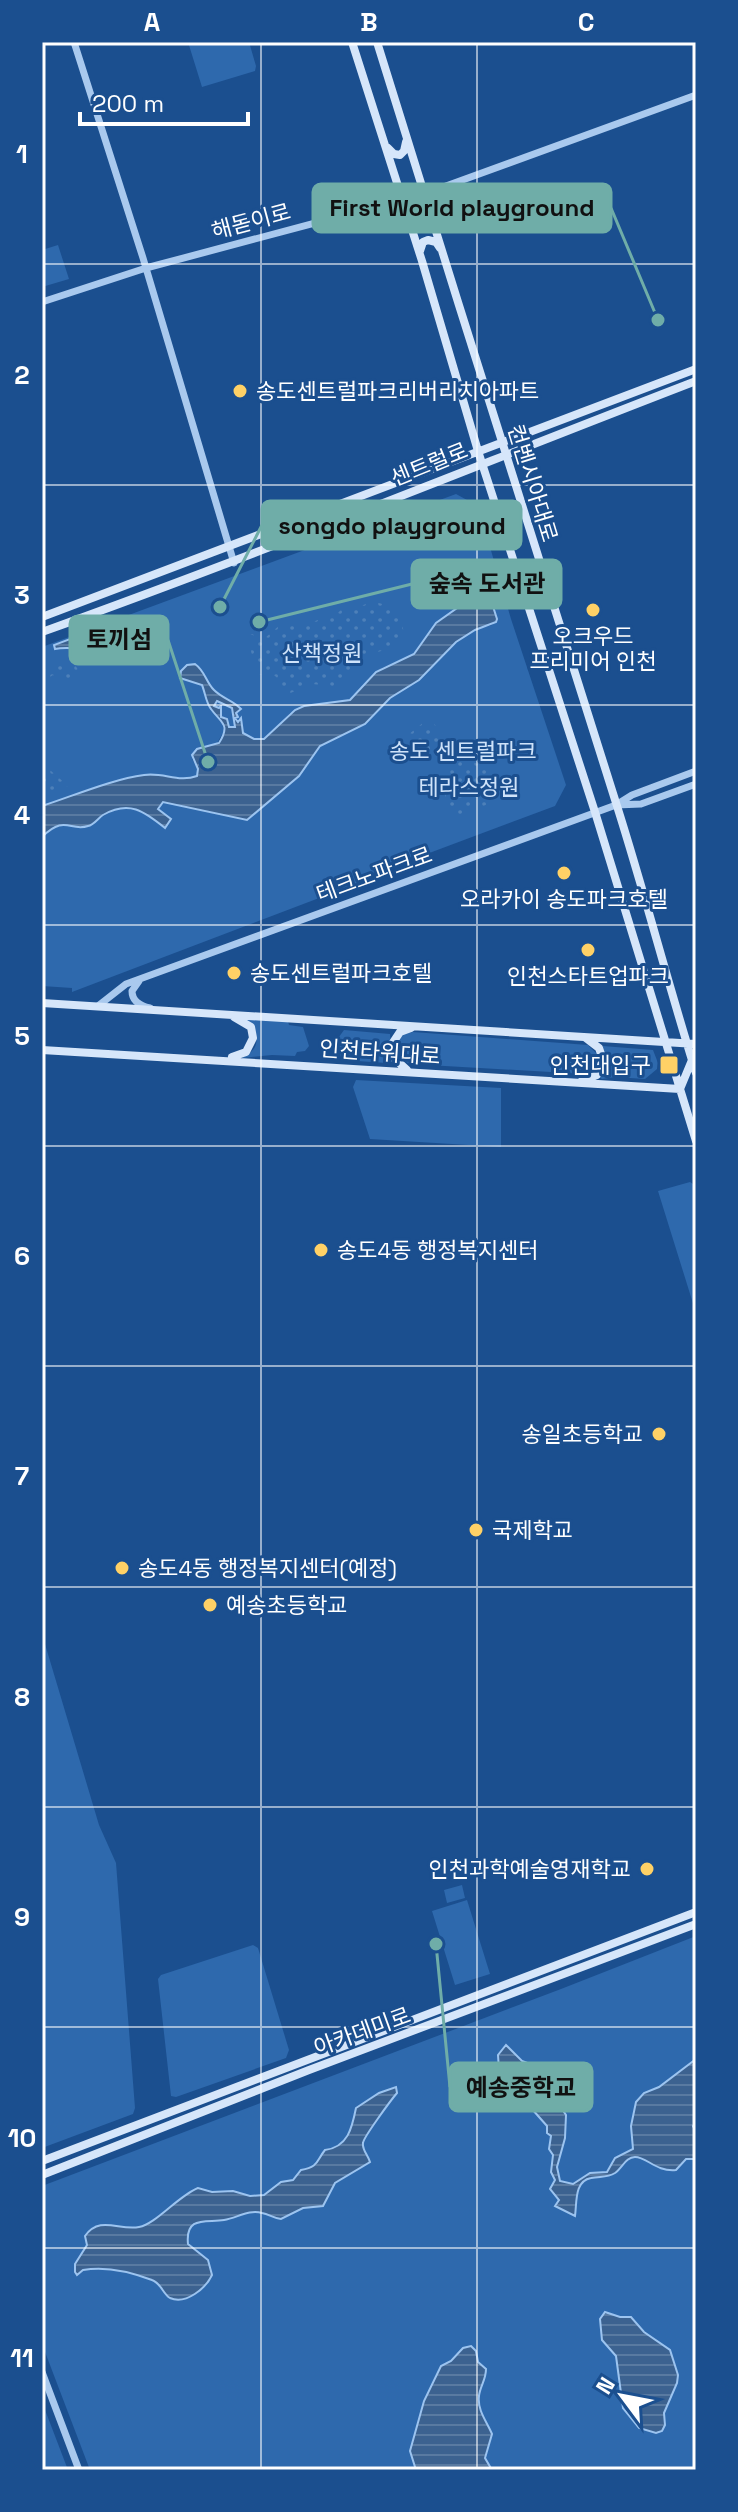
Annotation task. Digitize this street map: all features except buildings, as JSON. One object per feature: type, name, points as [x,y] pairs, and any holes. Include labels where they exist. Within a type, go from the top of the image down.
[{"type":"main road","name":"컨벤시아대로","points":[[352,42],[422,261],[478,451],[595,812]]},
{"type":"main road","name":"컨벤시아대로","points":[[377,42],[691,1044],[696,1073]]},
{"type":"main road","points":[[383,139],[390,150],[398,155],[404,151],[405,133]]},
{"type":"main road","points":[[422,261],[420,247],[425,241],[436,242],[443,252]]},
{"type":"main road","name":"센트럴로","points":[[42,617],[696,369]]},
{"type":"main road","name":"센트럴로","points":[[42,632],[234,563],[696,381]]},
{"type":"main road","points":[[595,812],[696,1141]]},
{"type":"main road","name":"인천타워대로","points":[[42,1003],[691,1044]]},
{"type":"main road","points":[[224,1060],[246,1052],[253,1038],[253,1031],[247,1024],[230,1015]]},
{"type":"main road","points":[[413,1072],[396,1061],[392,1044],[400,1032],[419,1025]]},
{"type":"main road","points":[[573,1082],[593,1077],[603,1064],[599,1048],[579,1036]]},
{"type":"main road","name":"인천타워대로","points":[[42,1050],[680,1089]]},
{"type":"main road","points":[[680,1089],[694,1060]]},
{"type":"main road","name":"아카데미로","points":[[42,2161],[696,1912]]},
{"type":"main road","name":"아카데미로","points":[[42,2175],[696,1924]]},
{"type":"street","points":[[74,42],[146,268],[234,563]]},
{"type":"street","name":"해돋이로","points":[[42,302],[146,268],[424,194],[696,95]]},
{"type":"street","name":"테크노파크로","points":[[98,1006],[120,987],[144,977],[616,805],[632,795],[696,771]]},
{"type":"street","name":"테크노파크로","points":[[616,805],[641,804],[696,784]]},
{"type":"street","points":[[144,977],[137,983],[132,995],[140,1004],[156,1010]]},
{"type":"street","points":[[42,2372],[79,2470]]},
{"type":"green space","points":[[188,42],[249,42],[255,71],[202,87]]},
{"type":"green space","points":[[58,245],[69,279],[42,287],[42,250]]},
{"type":"green space","name":"송도 센트럴파크","points":[[456,494],[478,506],[511,619],[566,785],[555,806],[424,855],[397,861],[356,884],[72,992],[72,988],[42,986],[42,837],[47,832],[63,826],[88,826],[119,808],[127,807],[143,812],[165,828],[158,809],[163,802],[299,776],[320,746],[365,724],[390,698],[419,680],[456,642],[475,630],[492,625],[497,619],[481,569],[466,586],[462,586],[462,597],[457,608],[436,623],[414,654],[382,668],[350,700],[290,713],[267,738],[254,739],[243,732],[241,721],[235,718],[240,709],[212,689],[211,710],[221,719],[224,731],[216,745],[197,749],[192,759],[198,769],[197,777],[185,780],[145,774],[42,806],[42,647]]},
{"type":"green space","name":"산책정원","points":[[372,602],[394,612],[401,622],[404,635],[394,647],[355,659],[344,687],[312,684],[288,694],[276,676],[256,672],[251,638],[265,638],[280,625],[309,625],[341,610]]},
{"type":"green space","points":[[267,620],[273,624],[268,632],[256,636],[249,634],[253,626]]},
{"type":"green space","points":[[66,662],[78,669],[74,681],[67,683],[53,675],[42,682],[42,669]]},
{"type":"green space","points":[[220,701],[231,707],[235,727],[228,726],[227,719],[221,717],[220,709],[214,705]]},
{"type":"green space","points":[[429,718],[447,739],[426,756],[408,735]]},
{"type":"green space","name":"테라스정원","points":[[462,755],[499,777],[497,801],[453,817],[438,775]]},
{"type":"green space","points":[[42,763],[68,786],[42,795]]},
{"type":"green space","points":[[243,1018],[288,1021],[289,1025],[303,1027],[309,1046],[295,1056],[242,1058],[256,1044],[255,1034]]},
{"type":"green space","points":[[344,1030],[390,1034],[392,1061],[342,1060],[336,1041]]},
{"type":"green space","points":[[413,1032],[588,1045],[597,1054],[596,1065],[585,1074],[410,1064],[399,1058],[395,1050],[400,1035]]},
{"type":"green space","points":[[601,1048],[653,1050],[657,1069],[645,1079],[602,1079],[599,1077],[606,1058]]},
{"type":"green space","points":[[356,1080],[501,1088],[501,1147],[370,1139],[353,1087]]},
{"type":"green space","points":[[690,1182],[696,1186],[696,1313],[658,1191]]},
{"type":"green space","points":[[42,1634],[99,1825],[116,1863],[135,2108],[133,2114],[42,2148]]},
{"type":"green space","points":[[462,1885],[465,1898],[447,1903],[444,1890]]},
{"type":"green space","points":[[467,1900],[490,1974],[455,1985],[432,1911]]},
{"type":"green space","points":[[696,1936],[696,2470],[90,2470],[42,2344],[42,2186]]},
{"type":"green space","points":[[253,1945],[258,1948],[289,2050],[286,2058],[176,2097],[171,2096],[158,1979],[161,1975]]},
{"type":"green space","points":[[42,2402],[68,2470],[42,2470]]},
{"type":"shaded area","points":[[481,569],[496,622],[456,642],[419,680],[390,698],[365,724],[320,746],[299,776],[247,820],[163,802],[158,809],[171,819],[165,828],[143,812],[121,808],[103,815],[90,825],[56,826],[42,837],[42,806],[132,777],[151,774],[184,778],[197,776],[198,769],[192,755],[197,749],[219,743],[224,728],[209,707],[202,685],[180,678],[181,671],[187,665],[195,664],[214,690],[241,709],[235,718],[238,722],[241,718],[243,733],[254,739],[264,739],[295,710],[350,700],[376,672],[414,654],[436,623],[457,608],[462,597],[462,586],[467,586]],"holes":[[[217,701],[232,708],[235,727],[229,727],[227,719],[221,717],[221,706],[214,706]]]},
{"type":"shaded area","points":[[126,618],[127,623],[102,645],[55,649],[54,645]]},
{"type":"shaded area","points":[[506,2045],[522,2061],[541,2068],[548,2088],[566,2115],[565,2138],[557,2167],[560,2181],[573,2184],[590,2173],[607,2172],[615,2158],[633,2149],[631,2126],[636,2102],[644,2093],[659,2087],[696,2059],[696,2122],[693,2126],[696,2132],[696,2159],[686,2159],[676,2170],[669,2170],[632,2157],[612,2175],[591,2178],[582,2183],[577,2193],[575,2216],[555,2206],[559,2200],[550,2189],[555,2180],[551,2172],[553,2155],[549,2149],[551,2136],[547,2133],[547,2126],[524,2100],[505,2098],[500,2090],[504,2079],[499,2070],[498,2055]]},
{"type":"shaded area","points":[[396,2087],[397,2093],[363,2143],[370,2162],[335,2183],[323,2206],[303,2208],[281,2219],[252,2212],[224,2220],[198,2222],[190,2228],[188,2244],[208,2260],[212,2275],[195,2294],[176,2300],[170,2298],[155,2281],[118,2270],[91,2269],[77,2275],[75,2272],[75,2264],[87,2245],[85,2236],[97,2226],[132,2228],[146,2225],[198,2188],[212,2192],[264,2195],[281,2182],[293,2180],[301,2170],[314,2165],[325,2150],[344,2141],[356,2108],[379,2093]]},
{"type":"shaded area","points":[[605,2312],[631,2317],[644,2332],[670,2350],[678,2375],[664,2413],[662,2431],[656,2433],[639,2428],[623,2408],[616,2356],[602,2340],[600,2319]]},
{"type":"shaded area","points":[[471,2346],[476,2351],[478,2362],[486,2369],[479,2401],[492,2434],[485,2458],[492,2470],[416,2470],[410,2451],[424,2401],[441,2366],[451,2361],[463,2348]]},
{"type":"place","name":"First World playground","points":[[658,320]]},
{"type":"place","name":"송도센트럴파크리버리치아파트","points":[[240,391]]},
{"type":"place","name":"songdo playground","points":[[220,607]]},
{"type":"place","name":"오크우드 프리미어 인천","points":[[593,610]]},
{"type":"place","name":"숲속 도서관","points":[[259,622]]},
{"type":"place","name":"토끼섬","points":[[208,762]]},
{"type":"place","name":"오라카이 송도파크호텔","points":[[564,873]]},
{"type":"place","name":"인천스타트업파크","points":[[588,950]]},
{"type":"place","name":"송도센트럴파크호텔","points":[[234,973]]},
{"type":"place","name":"인천대입구","points":[[669,1065]]},
{"type":"place","name":"송도4동 행정복지센터","points":[[321,1250]]},
{"type":"place","name":"송일초등학교","points":[[659,1434]]},
{"type":"place","name":"국제학교","points":[[476,1530]]},
{"type":"place","name":"송도4동 행정복지센터(예정)","points":[[122,1568]]},
{"type":"place","name":"예송초등학교","points":[[210,1605]]},
{"type":"place","name":"인천과학예술영재학교","points":[[647,1869]]},
{"type":"place","name":"예송중학교","points":[[436,1944]]}]
